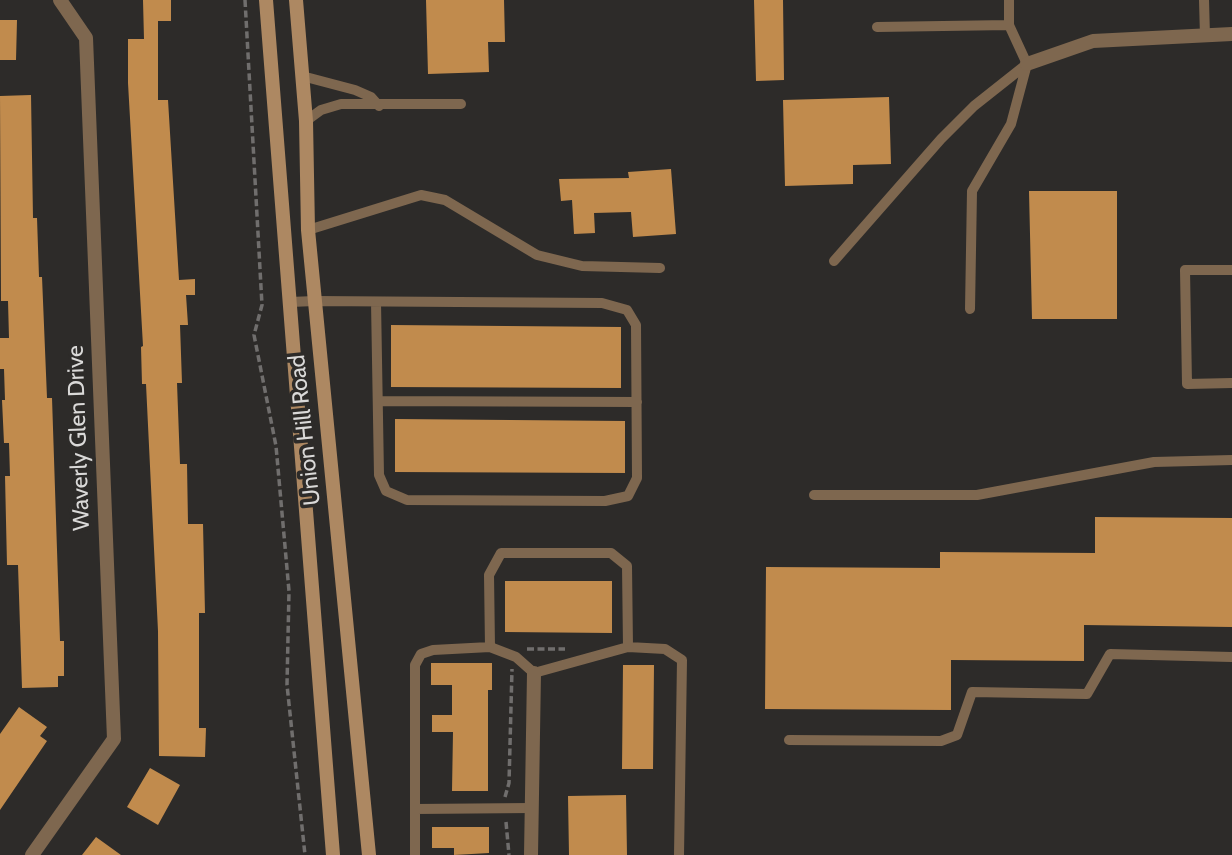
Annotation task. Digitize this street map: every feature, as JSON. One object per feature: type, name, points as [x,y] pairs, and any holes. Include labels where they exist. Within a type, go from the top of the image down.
[{"type":"street","name":"Waverly Glen Drive","points":[[32,855],[114,740],[86,38],[60,0]]},
{"type":"street","name":"Union Hill Road","points":[[266,0],[333,855]]},
{"type":"street","name":"Union Hill Road","points":[[296,0],[306,121],[308,230],[369,855]]},
{"type":"street","points":[[1027,64],[1093,41],[1232,34]]},
{"type":"street","points":[[531,855],[534,673]]},
{"type":"lane","points":[[970,309],[972,191],[1011,124],[1027,64],[1009,25],[1009,0]]},
{"type":"lane","points":[[1204,0],[1205,36]]},
{"type":"lane","points":[[877,27],[1009,25]]},
{"type":"lane","points":[[834,261],[941,139],[974,106],[1027,64]]},
{"type":"lane","points":[[302,76],[372,96],[379,106]]},
{"type":"lane","points":[[306,121],[321,110],[341,104],[461,104]]},
{"type":"lane","points":[[308,230],[421,195],[445,200],[537,255],[582,266],[660,268]]},
{"type":"lane","points":[[1232,270],[1185,270],[1186,384],[1232,383]]},
{"type":"lane","points":[[290,302],[315,301],[602,303],[627,310],[636,325],[637,402],[637,478],[628,496],[592,501],[407,500],[386,491],[379,475],[376,302]]},
{"type":"lane","points":[[377,401],[637,402]]},
{"type":"lane","points":[[814,495],[977,495],[1154,462],[1232,460]]},
{"type":"lane","points":[[490,647],[489,575],[501,554],[584,553],[611,553],[627,566],[628,647]]},
{"type":"lane","points":[[415,855],[415,665],[421,654],[433,650],[490,647],[516,657],[534,673],[628,647],[665,649],[682,660],[679,855]]},
{"type":"lane","points":[[789,740],[941,741],[957,735],[972,692],[1087,694],[1110,654],[1232,657]]},
{"type":"lane","points":[[415,809],[531,808]]},
{"type":"path","points":[[246,0],[262,305],[254,335],[276,446],[289,591],[287,685],[305,855]]},
{"type":"building","points":[[143,0],[171,0],[171,21],[158,21],[158,100],[168,100],[179,280],[195,279],[195,295],[186,295],[188,325],[180,325],[182,383],[177,383],[180,464],[187,464],[188,524],[203,524],[205,613],[199,613],[199,728],[206,728],[205,757],[159,756],[158,631],[146,384],[142,384],[143,346],[128,83],[128,39],[144,39]]},
{"type":"building","points":[[426,0],[504,0],[505,42],[488,42],[489,72],[428,74]]},
{"type":"building","points":[[754,0],[783,0],[784,80],[756,81]]},
{"type":"building","points":[[0,20],[17,20],[16,60],[0,60]]},
{"type":"building","points":[[31,95],[33,218],[37,218],[39,277],[42,277],[47,398],[52,398],[60,641],[64,641],[64,676],[58,676],[58,687],[22,688],[18,565],[7,565],[5,476],[10,476],[9,443],[4,443],[4,369],[0,369],[0,338],[9,338],[8,301],[1,301],[0,96]]},
{"type":"building","points":[[889,97],[891,164],[853,165],[853,184],[785,186],[783,100]]},
{"type":"building","points":[[671,169],[676,234],[633,237],[631,212],[594,213],[595,233],[574,234],[572,200],[561,201],[559,179],[629,178],[628,172]]},
{"type":"building","points":[[1029,191],[1117,191],[1117,319],[1032,319]]},
{"type":"building","points":[[391,325],[621,327],[621,388],[391,387]]},
{"type":"building","points":[[395,419],[625,421],[625,473],[395,472]]},
{"type":"building","points":[[1095,517],[1232,518],[1232,627],[1084,625],[1084,661],[951,660],[951,710],[765,709],[766,567],[940,568],[940,552],[1095,553]]},
{"type":"building","points":[[505,581],[612,581],[612,633],[505,632]]},
{"type":"building","points":[[431,663],[492,663],[492,690],[488,690],[488,791],[452,791],[453,732],[432,732],[432,715],[452,715],[452,685],[431,685]]},
{"type":"building","points":[[623,665],[654,665],[653,769],[622,769]]},
{"type":"building","points":[[19,707],[47,727],[40,736],[47,741],[0,810],[0,734]]},
{"type":"building","points":[[150,768],[180,785],[158,825],[127,807]]},
{"type":"building","points":[[626,795],[627,855],[569,855],[568,796]]},
{"type":"building","points":[[432,827],[489,827],[489,853],[454,855],[454,848],[432,848]]},
{"type":"building","points":[[96,837],[121,855],[82,855]]}]
